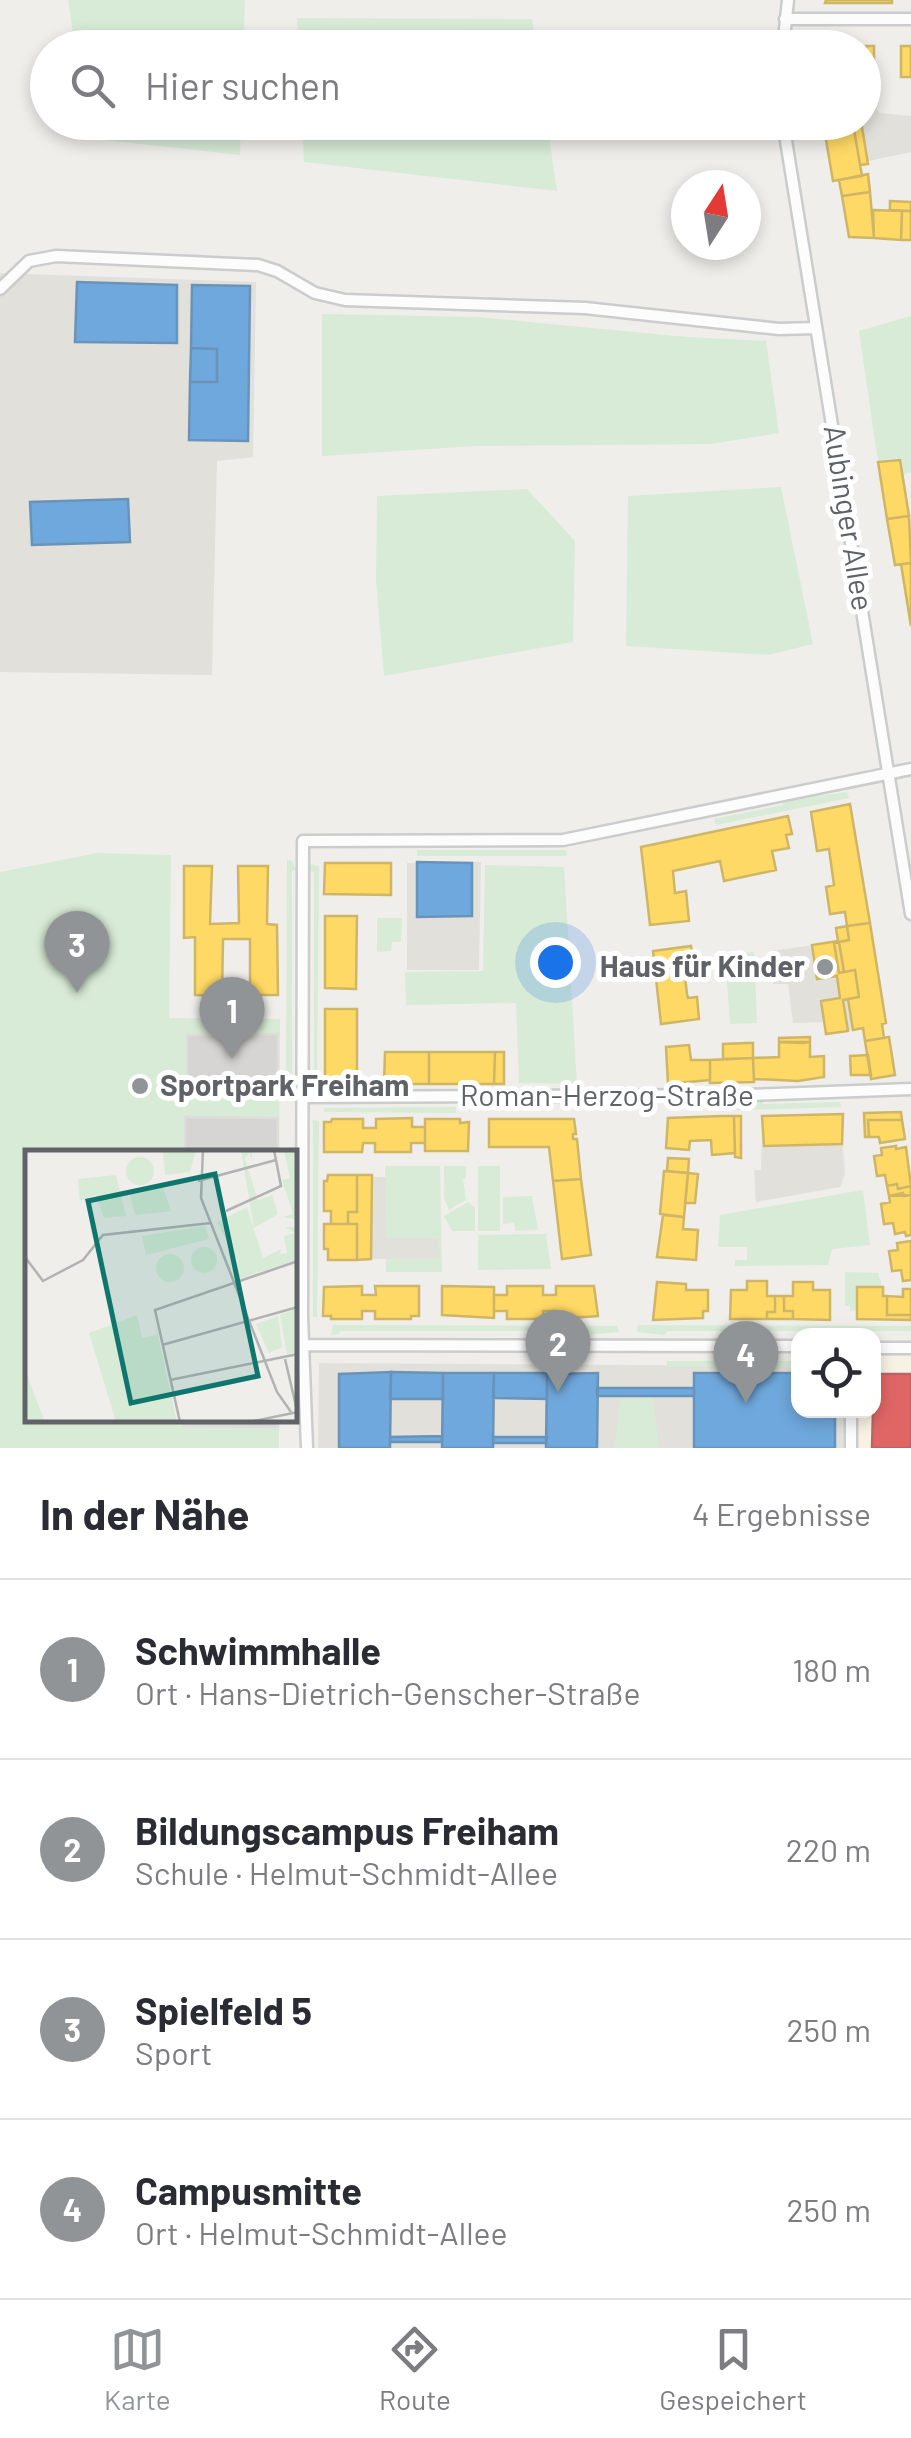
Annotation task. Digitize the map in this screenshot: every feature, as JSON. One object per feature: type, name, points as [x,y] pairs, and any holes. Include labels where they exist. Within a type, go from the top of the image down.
[{"type":"street","points":[[784,30],[788,0]]},
{"type":"street","points":[[785,18],[911,19]]},
{"type":"street","name":"Aubinger Allee","points":[[786,140],[911,914]]},
{"type":"street","points":[[0,289],[30,262],[56,256],[236,262],[278,270],[315,292],[345,300],[585,308],[778,329],[816,328]]},
{"type":"street","points":[[307,1448],[303,841],[563,840],[911,769]]},
{"type":"street","name":"Roman-Herzog-Straße","points":[[303,1096],[695,1096],[911,1089]]},
{"type":"street","points":[[305,1345],[791,1346]]},
{"type":"street","points":[[881,1348],[911,1348]]},
{"type":"street","points":[[851,1418],[851,1448]]},
{"type":"shaded area","points":[[881,113],[911,116],[911,152],[831,169],[827,140],[881,140]]},
{"type":"shaded area","points":[[0,273],[256,282],[253,457],[217,461],[212,675],[0,672]]},
{"type":"shaded area","points":[[481,862],[479,970],[407,970],[407,863]]},
{"type":"shaded area","name":"Haus für Kinder","points":[[870,923],[886,1023],[882,1025],[884,1038],[865,1041],[863,1028],[826,1034],[824,1022],[793,1023],[788,984],[773,984],[771,951],[849,940],[847,926]]},
{"type":"shaded area","points":[[842,1132],[845,1174],[840,1187],[756,1202],[754,1170],[761,1170],[762,1134],[764,1146],[841,1144]]},
{"type":"shaded area","points":[[372,1177],[439,1177],[440,1259],[371,1259]]},
{"type":"shaded area","points":[[881,1356],[911,1357],[911,1448],[857,1448],[857,1418],[881,1418]]},
{"type":"shaded area","points":[[319,1363],[791,1366],[791,1418],[844,1418],[843,1448],[318,1448]]},
{"type":"green space","points":[[68,0],[245,0],[244,30],[72,30]]},
{"type":"green space","points":[[297,18],[532,19],[534,30],[298,30]]},
{"type":"green space","points":[[105,140],[240,140],[240,155]]},
{"type":"green space","points":[[303,140],[550,140],[557,191],[304,162]]},
{"type":"green space","points":[[322,314],[477,317],[766,341],[779,433],[711,444],[476,446],[322,456]]},
{"type":"green space","points":[[911,316],[911,472],[903,474],[900,460],[878,462],[859,331]]},
{"type":"green space","points":[[781,487],[813,644],[769,655],[626,646],[628,496]]},
{"type":"green space","points":[[527,489],[575,541],[573,642],[384,676],[376,579],[377,496]]},
{"type":"green space","points":[[847,792],[849,798],[716,825],[714,819],[783,805],[783,801]]},
{"type":"green space","points":[[417,850],[566,850],[567,856],[417,856]]},
{"type":"green space","name":"Sportpark Freiham","points":[[97,853],[171,855],[169,1018],[280,1019],[279,1150],[25,1150],[25,1423],[279,1423],[279,1448],[0,1448],[0,872]]},
{"type":"green space","points":[[287,860],[292,861],[296,870],[292,871],[292,1073],[286,1071]]},
{"type":"green space","points":[[310,864],[319,866],[317,1073],[314,872],[310,871]]},
{"type":"green space","points":[[485,865],[564,867],[577,1084],[519,1083],[516,1003],[406,1005],[405,972],[483,971]]},
{"type":"green space","points":[[377,918],[402,918],[401,942],[392,942],[391,951],[377,952]]},
{"type":"green space","points":[[754,952],[757,1023],[730,1024],[725,955]]},
{"type":"green space","points":[[763,1100],[763,1104],[840,1102],[841,1107],[709,1111],[709,1105]]},
{"type":"green space","points":[[456,1107],[456,1113],[324,1112],[324,1108]]},
{"type":"green space","points":[[313,1120],[319,1121],[317,1317],[313,1317]]},
{"type":"green space","points":[[385,1166],[440,1166],[442,1272],[386,1272],[386,1259],[440,1258],[439,1238],[386,1238]]},
{"type":"green space","points":[[444,1166],[466,1166],[466,1200],[449,1210],[444,1198]]},
{"type":"green space","points":[[478,1166],[500,1166],[500,1231],[478,1231]]},
{"type":"green space","points":[[863,1190],[870,1245],[832,1249],[828,1265],[735,1266],[735,1260],[747,1260],[747,1247],[718,1247],[720,1215]]},
{"type":"green space","points":[[532,1196],[538,1230],[515,1231],[514,1223],[503,1224],[503,1197]]},
{"type":"green space","points":[[468,1202],[475,1208],[475,1231],[452,1231],[444,1216]]},
{"type":"green space","points":[[546,1234],[551,1269],[478,1270],[478,1235]]},
{"type":"green space","points":[[845,1272],[878,1273],[882,1287],[857,1288],[857,1310],[850,1311],[850,1306],[845,1306]]},
{"type":"green space","points":[[333,1325],[617,1326],[619,1332],[586,1335],[585,1331],[340,1331],[331,1335]]},
{"type":"green space","points":[[638,1325],[911,1326],[911,1331],[791,1328],[668,1331],[664,1335],[637,1332]]},
{"type":"green space","points":[[667,1361],[791,1361],[791,1367],[667,1367]]},
{"type":"green space","points":[[653,1398],[659,1448],[615,1448],[620,1399]]},
{"type":"building: Wohnen","points":[[892,0],[892,3],[825,3]]},
{"type":"building: Wohnen","points":[[901,46],[911,46],[911,77],[901,77]]},
{"type":"building: Wohnen","points":[[826,140],[856,140],[862,176],[833,181]]},
{"type":"building: Wohnen","points":[[856,140],[864,140],[868,164],[860,165]]},
{"type":"building: Wohnen","points":[[868,174],[870,192],[842,196],[839,180]]},
{"type":"building: Wohnen","points":[[870,192],[874,238],[849,237],[842,196]]},
{"type":"building: Wohnen","points":[[890,201],[911,202],[911,211],[890,210]]},
{"type":"building: Wohnen","points":[[873,210],[902,211],[901,240],[874,238]]},
{"type":"building: Wohnen","points":[[902,211],[911,211],[911,240],[901,240]]},
{"type":"building: Wohnen","points":[[900,460],[909,516],[887,519],[878,462]]},
{"type":"building: Wohnen","points":[[909,516],[911,563],[895,565],[887,519]]},
{"type":"building: Wohnen","points":[[911,563],[911,626],[901,564]]},
{"type":"building: Wohnen","points":[[850,804],[870,923],[847,926],[845,912],[830,914],[826,887],[834,885],[829,849],[817,851],[811,812]]},
{"type":"building: Wohnen","points":[[788,816],[792,834],[786,835],[789,848],[772,851],[776,870],[724,881],[720,861],[673,871],[675,893],[686,891],[689,921],[650,925],[641,847]]},
{"type":"building: Wohnen","points":[[325,863],[391,863],[391,895],[324,894]]},
{"type":"building: Wohnen","points":[[184,866],[212,866],[210,924],[239,923],[238,866],[268,866],[267,924],[277,925],[278,995],[250,995],[250,939],[223,939],[222,996],[195,995],[195,937],[184,938]]},
{"type":"building: Wohnen","points":[[325,916],[357,916],[356,989],[325,988]]},
{"type":"building: Wohnen","points":[[870,923],[886,1023],[882,1024],[884,1038],[865,1041],[863,1028],[853,1030],[848,999],[859,997],[855,970],[844,972],[839,942],[849,940],[847,926]]},
{"type":"building: Wohnen","points":[[847,926],[849,940],[834,943],[839,973],[855,970],[859,997],[843,1000],[848,1031],[826,1034],[821,1001],[840,998],[837,976],[817,979],[812,945],[838,941],[836,928]]},
{"type":"building: Wohnen","points":[[839,942],[844,972],[839,973],[834,943]]},
{"type":"building: Wohnen","points":[[691,946],[694,968],[684,969],[688,998],[697,997],[699,1019],[661,1024],[653,951]]},
{"type":"building: Wohnen","points":[[325,1009],[357,1009],[357,1082],[325,1083]]},
{"type":"building: Wohnen","points":[[810,1037],[810,1042],[779,1042],[779,1038]]},
{"type":"building: Wohnen","points":[[889,1037],[895,1075],[871,1079],[865,1041]]},
{"type":"building: Wohnen","points":[[779,1042],[810,1042],[810,1057],[824,1056],[824,1077],[798,1081],[754,1079],[753,1058],[779,1057]]},
{"type":"building: Wohnen","points":[[753,1043],[753,1058],[723,1059],[723,1044]]},
{"type":"building: Wohnen","points":[[689,1045],[691,1060],[710,1060],[710,1080],[668,1084],[666,1047]]},
{"type":"building: Wohnen","points":[[385,1052],[429,1052],[429,1084],[384,1084]]},
{"type":"building: Wohnen","points":[[429,1052],[495,1052],[494,1084],[429,1084]]},
{"type":"building: Wohnen","points":[[495,1052],[504,1052],[504,1084],[494,1084]]},
{"type":"building: Wohnen","points":[[868,1055],[871,1075],[851,1075],[850,1056]]},
{"type":"building: Wohnen","points":[[753,1058],[754,1082],[710,1083],[710,1060]]},
{"type":"building: Wohnen","points":[[901,1112],[902,1120],[868,1120],[869,1137],[865,1137],[864,1113]]},
{"type":"building: Wohnen","points":[[843,1114],[842,1144],[764,1146],[762,1116]]},
{"type":"building: Wohnen","points":[[734,1116],[735,1153],[712,1155],[711,1140],[690,1141],[689,1150],[666,1148],[668,1118]]},
{"type":"building: Wohnen","points":[[734,1116],[741,1116],[741,1158],[735,1157]]},
{"type":"building: Wohnen","points":[[412,1118],[412,1127],[425,1127],[425,1143],[411,1143],[411,1152],[375,1152],[375,1143],[363,1143],[362,1152],[324,1152],[324,1122],[363,1119],[363,1128],[376,1128],[376,1119]]},
{"type":"building: Wohnen","points":[[425,1119],[469,1122],[468,1151],[425,1151]]},
{"type":"building: Wohnen","points":[[489,1119],[574,1119],[573,1139],[577,1139],[581,1179],[553,1181],[549,1147],[489,1147]]},
{"type":"building: Wohnen","points":[[868,1120],[902,1120],[905,1139],[880,1143],[879,1137],[869,1137]]},
{"type":"building: Wohnen","points":[[906,1147],[911,1186],[898,1189],[897,1184],[887,1186],[885,1175],[877,1176],[874,1156],[882,1155],[881,1148]]},
{"type":"building: Wohnen","points":[[668,1158],[689,1159],[688,1173],[667,1171]]},
{"type":"building: Wohnen","points":[[664,1171],[688,1173],[684,1217],[660,1214]]},
{"type":"building: Wohnen","points":[[688,1173],[698,1174],[695,1203],[685,1203]]},
{"type":"building: Wohnen","points":[[328,1175],[357,1175],[357,1212],[348,1212],[348,1224],[331,1224],[331,1211],[324,1211],[324,1181]]},
{"type":"building: Wohnen","points":[[357,1175],[372,1175],[371,1259],[357,1260],[357,1224],[348,1224],[348,1212],[357,1212]]},
{"type":"building: Wohnen","points":[[581,1179],[591,1255],[562,1259],[553,1181]]},
{"type":"building: Wohnen","points":[[897,1184],[898,1189],[911,1186],[911,1195],[889,1196],[887,1186]]},
{"type":"building: Wohnen","points":[[911,1195],[911,1235],[906,1236],[905,1232],[895,1234],[893,1223],[884,1224],[881,1204],[890,1202],[889,1196]]},
{"type":"building: Wohnen","points":[[663,1215],[684,1217],[683,1229],[698,1230],[696,1260],[657,1257]]},
{"type":"building: Wohnen","points":[[324,1224],[357,1224],[357,1260],[328,1260]]},
{"type":"building: Wohnen","points":[[911,1241],[911,1280],[903,1281],[901,1270],[892,1271],[889,1251],[898,1250],[897,1243]]},
{"type":"building: Wohnen","points":[[747,1281],[767,1281],[767,1296],[775,1296],[775,1312],[767,1312],[767,1319],[730,1319],[731,1290],[747,1290]]},
{"type":"building: Wohnen","points":[[657,1282],[686,1284],[686,1290],[708,1290],[708,1311],[703,1311],[703,1318],[653,1320]]},
{"type":"building: Wohnen","points":[[793,1282],[813,1282],[813,1290],[830,1290],[830,1320],[793,1319],[793,1311],[784,1311],[784,1296],[793,1296]]},
{"type":"building: Wohnen","points":[[362,1286],[362,1295],[376,1295],[375,1286],[419,1286],[419,1316],[375,1319],[375,1311],[362,1311],[362,1319],[323,1316],[324,1287]]},
{"type":"building: Wohnen","points":[[442,1286],[494,1287],[494,1318],[442,1315]]},
{"type":"building: Wohnen","points":[[507,1286],[543,1286],[543,1295],[556,1295],[556,1286],[594,1286],[598,1316],[556,1319],[556,1311],[543,1311],[544,1319],[507,1319],[507,1311],[494,1311],[494,1295],[507,1295]]},
{"type":"building: Wohnen","points":[[857,1287],[883,1287],[887,1315],[911,1315],[911,1320],[857,1319]]},
{"type":"building: Wohnen","points":[[903,1289],[911,1289],[911,1315],[887,1315],[887,1296],[903,1297]]},
{"type":"building: Wohnen","points":[[775,1296],[784,1296],[784,1311],[793,1311],[793,1319],[767,1319],[767,1312],[775,1312]]},
{"type":"building: Handel","points":[[881,1374],[911,1374],[911,1448],[872,1448],[873,1418],[881,1418]]},
{"type":"building: Schulen","points":[[77,282],[177,285],[177,343],[75,342]]},
{"type":"building: Schulen","points":[[192,285],[250,286],[248,441],[189,440],[190,382],[217,382],[217,349],[191,348]]},
{"type":"building: Schulen","points":[[191,348],[217,349],[217,382],[190,382]]},
{"type":"building: Schulen","points":[[128,499],[130,542],[32,545],[30,502]]},
{"type":"building: Schulen","points":[[417,862],[472,863],[472,916],[417,917]]},
{"type":"building: Schulen","points":[[391,1372],[443,1373],[443,1399],[390,1399]]},
{"type":"building: Schulen","points":[[391,1372],[390,1448],[339,1448],[339,1374]]},
{"type":"building: Schulen","points":[[443,1373],[494,1373],[493,1448],[442,1448]]},
{"type":"building: Schulen","points":[[494,1373],[547,1373],[547,1399],[493,1398]]},
{"type":"building: Schulen","points":[[598,1373],[597,1448],[546,1448],[547,1374]]},
{"type":"building: Schulen","points":[[694,1373],[791,1373],[791,1418],[835,1418],[835,1448],[694,1448]]},
{"type":"building: Schulen","points":[[597,1388],[694,1388],[694,1396],[597,1396]]},
{"type":"building: Schulen","points":[[442,1436],[442,1442],[390,1442],[390,1437]]},
{"type":"building: Schulen","points":[[493,1437],[547,1437],[546,1443],[493,1443]]},
{"type":"building: Sonstige","points":[[278,1034],[278,1083],[187,1083],[187,1035]]},
{"type":"building: Sonstige","points":[[185,1117],[278,1118],[278,1150],[185,1150]]},
{"type":"building: Sonstige","points":[[184,1423],[278,1423],[278,1427]]},
{"type":"place","name":"Haus für Kinder","points":[[825,967]]},
{"type":"place","name":"Spielfeld 5","points":[[77,993]]},
{"type":"place","name":"Schwimmhalle","points":[[232,1059]]},
{"type":"place","name":"Sportpark Freiham","points":[[140,1086]]},
{"type":"place","name":"Bildungscampus Freiham","points":[[558,1392]]},
{"type":"place","name":"Campusmitte","points":[[746,1403]]}]
